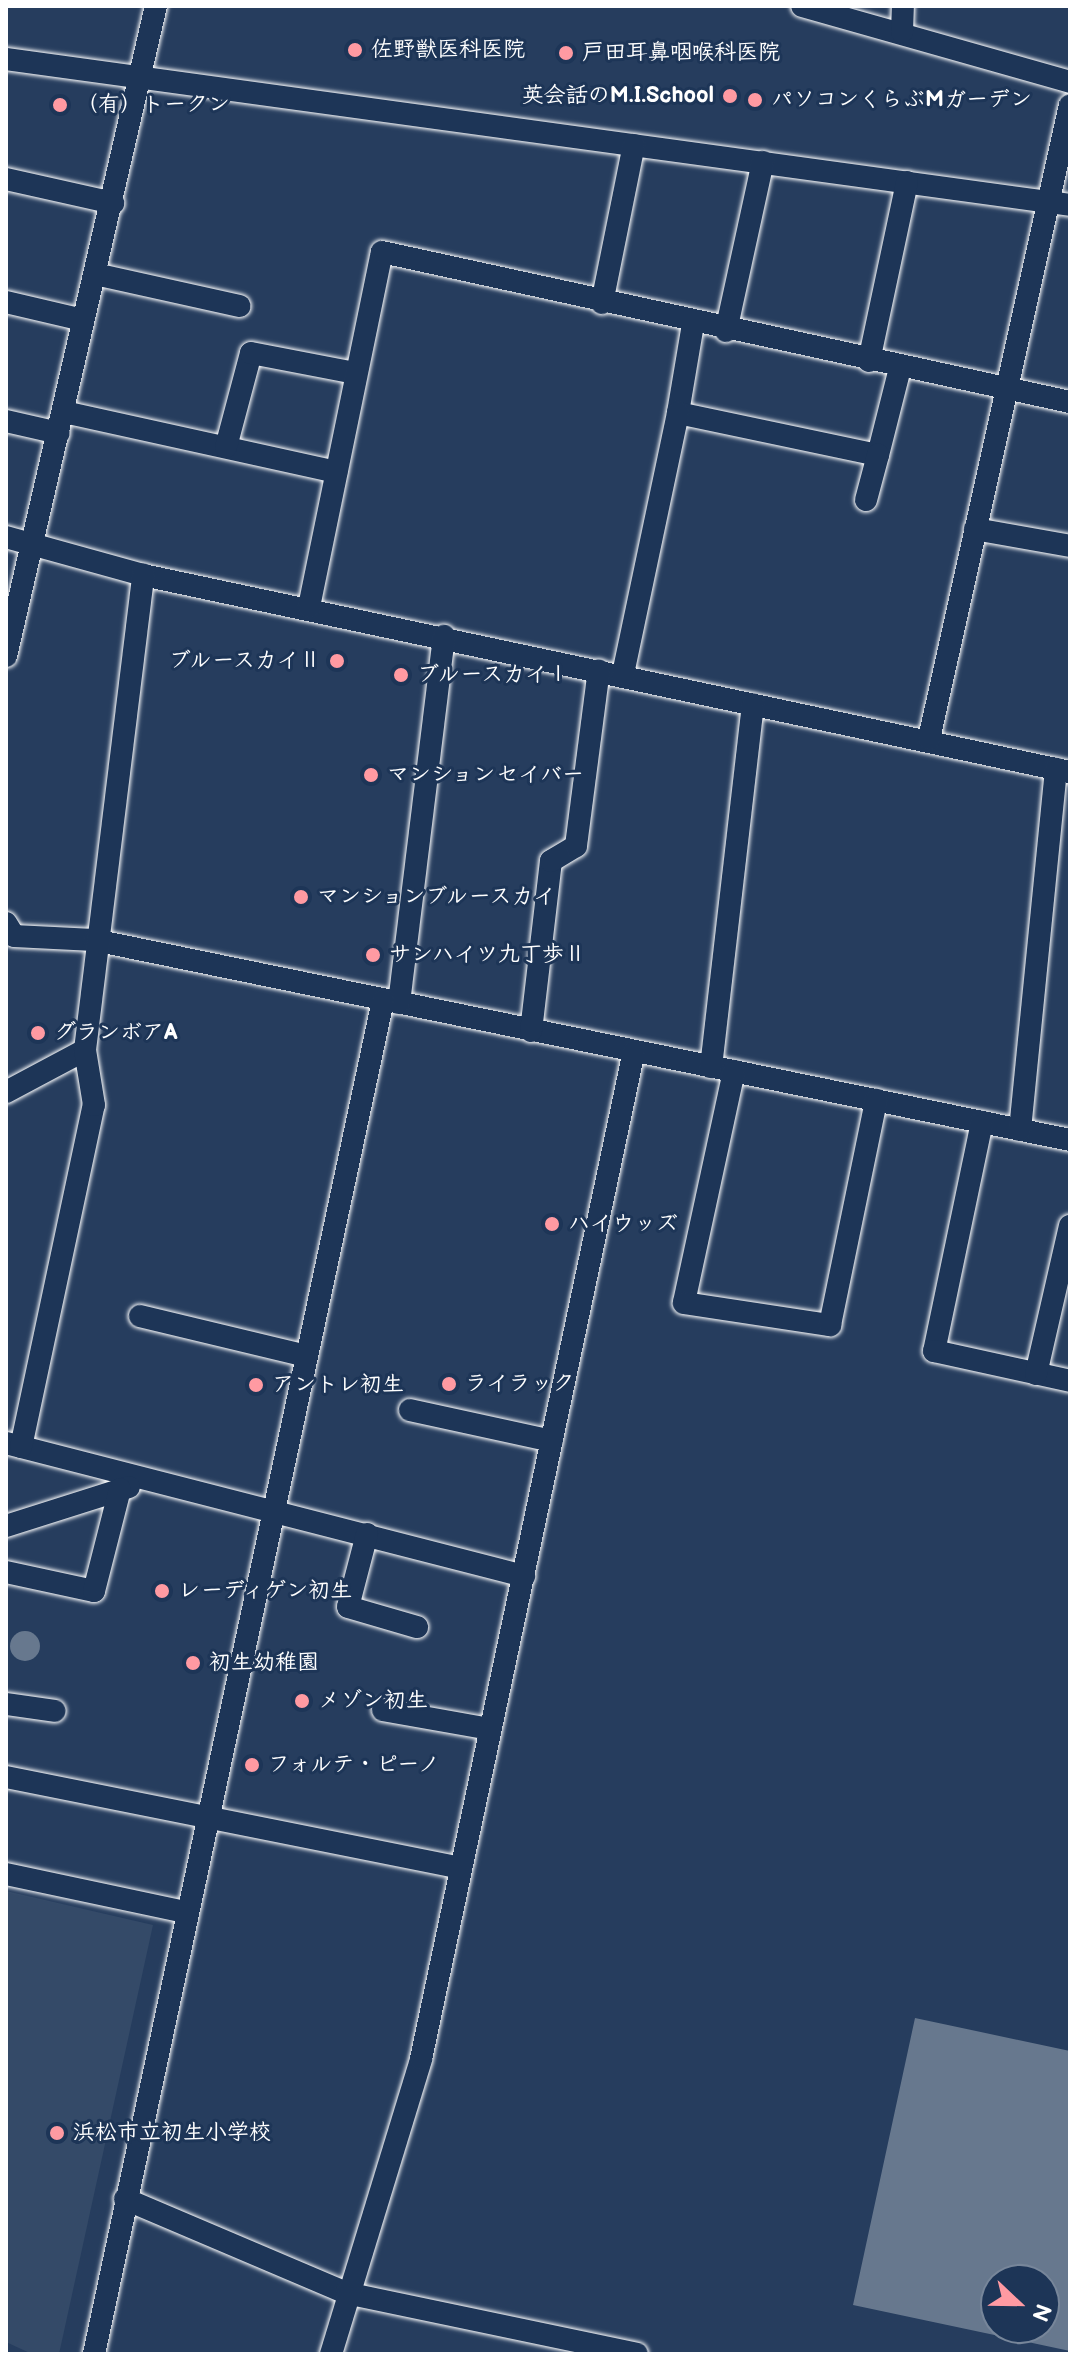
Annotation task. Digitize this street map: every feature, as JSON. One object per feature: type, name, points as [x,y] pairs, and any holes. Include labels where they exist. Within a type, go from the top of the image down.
[{"type":"street","points":[[6,656],[156,6]]},
{"type":"street","points":[[802,6],[1070,82]]},
{"type":"street","points":[[902,32],[903,6]]},
{"type":"street","points":[[6,59],[1070,205]]},
{"type":"street","points":[[929,739],[1004,388],[1070,105]]},
{"type":"street","points":[[602,303],[634,145]]},
{"type":"street","points":[[726,331],[763,162]]},
{"type":"street","points":[[6,179],[113,203]]},
{"type":"street","points":[[869,361],[907,182]]},
{"type":"street","points":[[309,607],[382,252],[900,368],[1004,388],[1069,396]]},
{"type":"street","points":[[95,274],[239,306]]},
{"type":"street","points":[[6,302],[83,320]]},
{"type":"street","points":[[623,674],[678,413],[693,324]]},
{"type":"street","points":[[226,447],[251,353],[355,373]]},
{"type":"street","points":[[866,500],[900,368]]},
{"type":"street","points":[[678,413],[878,455]]},
{"type":"street","points":[[6,421],[62,423],[226,447],[336,472]]},
{"type":"street","points":[[975,529],[1070,546]]},
{"type":"street","points":[[6,537],[143,575],[309,607],[1063,770],[1020,1130]]},
{"type":"street","points":[[143,575],[94,940],[85,1050],[94,1105],[11,1447],[150,1483],[272,1509],[524,1576]]},
{"type":"street","points":[[94,2354],[272,1509],[391,1002],[444,636]]},
{"type":"street","points":[[531,1031],[551,861],[576,846],[599,670]]},
{"type":"street","points":[[711,1067],[753,704]]},
{"type":"street","points":[[6,923],[14,936],[94,940],[1070,1140]]},
{"type":"street","points":[[6,1092],[85,1050]]},
{"type":"street","points":[[331,2354],[346,2293],[421,2059],[634,1051]]},
{"type":"street","points":[[734,1071],[684,1303],[830,1325],[876,1100]]},
{"type":"street","points":[[982,1122],[934,1351],[1070,1381]]},
{"type":"street","points":[[1036,1374],[1070,1226]]},
{"type":"street","points":[[140,1316],[306,1356]]},
{"type":"street","points":[[410,1410],[552,1441]]},
{"type":"street","points":[[6,1526],[120,1489],[150,1483]]},
{"type":"street","points":[[6,1572],[94,1591],[120,1489]]},
{"type":"street","points":[[367,1534],[348,1607],[417,1627]]},
{"type":"street","points":[[6,1704],[55,1711]]},
{"type":"street","points":[[383,1710],[490,1729]]},
{"type":"street","points":[[6,1777],[460,1868]]},
{"type":"street","points":[[6,1874],[185,1912]]},
{"type":"street","points":[[125,2199],[346,2293],[637,2354]]},
{"type":"shaded area","points":[[25,1631],[35,1636],[40,1646],[35,1656],[25,1661],[15,1656],[10,1646],[15,1636]]},
{"type":"shaded area","name":"浜松市立初生小学校","points":[[6,1891],[153,1925],[59,2354],[32,2354],[6,2342]]},
{"type":"shaded area","points":[[915,2018],[1070,2051],[1070,2351],[1037,2344],[1060,2344],[1060,2264],[980,2264],[980,2332],[853,2305]]},
{"type":"place","name":"佐野獣医科医院","points":[[355,50]]},
{"type":"place","name":"戸田耳鼻咽喉科医院","points":[[566,53]]},
{"type":"place","name":"英会話のM.I.School","points":[[730,96]]},
{"type":"place","name":"パソコンくらぶMガーデン","points":[[755,100]]},
{"type":"place","name":"（有）トークン","points":[[60,105]]},
{"type":"place","name":"ブルースカイⅡ","points":[[337,661]]},
{"type":"place","name":"ブルースカイⅠ","points":[[401,675]]},
{"type":"place","name":"マンションセイバー","points":[[371,775]]},
{"type":"place","name":"マンションブルースカイ","points":[[301,897]]},
{"type":"place","name":"サンハイツ九丁歩Ⅱ","points":[[373,955]]},
{"type":"place","name":"グランボアA","points":[[38,1033]]},
{"type":"place","name":"ハイウッズ","points":[[552,1224]]},
{"type":"place","name":"ライラック","points":[[449,1384]]},
{"type":"place","name":"アントレ初生","points":[[256,1385]]},
{"type":"place","name":"レーディゲン初生","points":[[162,1591]]},
{"type":"place","name":"初生幼稚園","points":[[193,1663]]},
{"type":"place","name":"メゾン初生","points":[[302,1701]]},
{"type":"place","name":"フォルテ・ピーノ","points":[[252,1765]]},
{"type":"place","name":"浜松市立初生小学校","points":[[57,2133]]}]
